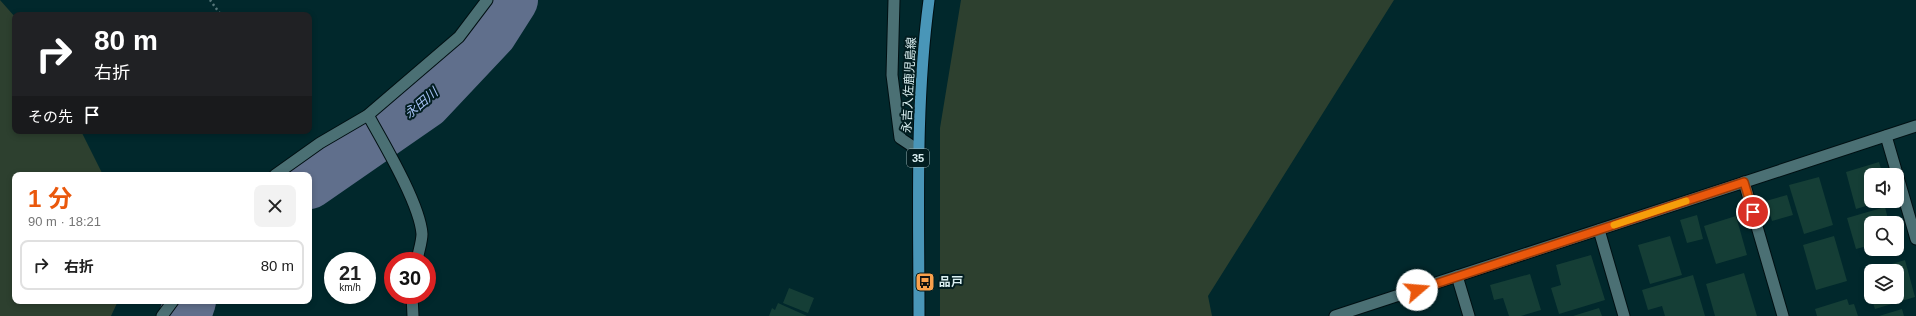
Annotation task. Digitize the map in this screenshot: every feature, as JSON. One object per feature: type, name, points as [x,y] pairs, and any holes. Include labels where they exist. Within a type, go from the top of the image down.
[{"type":"main road","name":"永吉入佐鹿児島線","points":[[919,316],[918,150],[922,51],[929,0]]},
{"type":"street","points":[[279,172],[320,143],[368,115],[459,37],[487,0]]},
{"type":"street","points":[[894,0],[892,76],[900,138],[918,150]]},
{"type":"street","points":[[368,115],[409,194],[417,214],[422,234],[419,252]]},
{"type":"street","points":[[1335,316],[1916,126]]},
{"type":"street","points":[[1886,136],[1916,239]]},
{"type":"street","points":[[1744,182],[1783,316]]},
{"type":"street","points":[[1599,230],[1624,316]]},
{"type":"street","points":[[1457,276],[1469,316]]},
{"type":"street","points":[[162,316],[171,304]]},
{"type":"street","points":[[412,304],[413,316]]},
{"type":"path","points":[[210,0],[219,12]]},
{"type":"green space","points":[[0,0],[12,14],[12,134],[82,134],[102,172],[12,172],[12,304],[117,304],[111,316],[0,316]]},
{"type":"green space","points":[[961,0],[1394,0],[1208,296],[1212,316],[940,316],[940,128]]},
{"type":"building","points":[[1879,162],[1881,168],[1864,168],[1864,207],[1856,209],[1846,172]]},
{"type":"building","points":[[1819,177],[1833,225],[1804,234],[1789,185]]},
{"type":"building","points":[[1787,195],[1793,215],[1772,221],[1766,201]]},
{"type":"building","points":[[1882,208],[1885,208],[1887,216],[1864,216],[1864,247],[1856,249],[1847,218]]},
{"type":"building","points":[[1697,215],[1703,239],[1687,243],[1680,220]]},
{"type":"building","points":[[1736,216],[1747,255],[1716,264],[1704,226]]},
{"type":"building","points":[[1670,236],[1682,275],[1650,284],[1638,245]]},
{"type":"building","points":[[1834,236],[1847,281],[1816,290],[1803,245]]},
{"type":"building","points":[[1591,255],[1605,300],[1559,314],[1551,288],[1561,285],[1556,265]]},
{"type":"building","points":[[1905,260],[1915,297],[1904,300],[1904,264],[1891,264]]},
{"type":"building","points":[[1744,273],[1757,316],[1715,316],[1706,284]]},
{"type":"building","points":[[1530,274],[1541,310],[1521,316],[1509,316],[1503,298],[1494,300],[1490,285]]},
{"type":"building","points":[[1693,275],[1705,316],[1665,316],[1662,306],[1648,310],[1642,290]]},
{"type":"building","points":[[789,288],[814,298],[808,313],[783,303]]},
{"type":"building","points":[[1847,299],[1849,305],[1854,304],[1858,316],[1817,316],[1815,309]]},
{"type":"building","points":[[778,303],[807,316],[769,316],[772,308],[775,310]]},
{"type":"building","points":[[1873,304],[1892,304],[1875,309]]},
{"type":"building","points":[[1599,308],[1602,316],[1573,316]]},
{"type":"building","points":[[1902,309],[1904,316],[1879,316]]},
{"type":"waterway","name":"永田川","points":[[312,181],[426,102],[491,33],[512,0]]},
{"type":"waterway","name":"永田川","points":[[185,316],[189,304]]},
{"type":"slow traffic","points":[[1614,225],[1686,201]]},
{"type":"place","name":"品戸","points":[[925,282]]},
{"type":"route","points":[[1417,290],[1744,182],[1753,212]]}]
